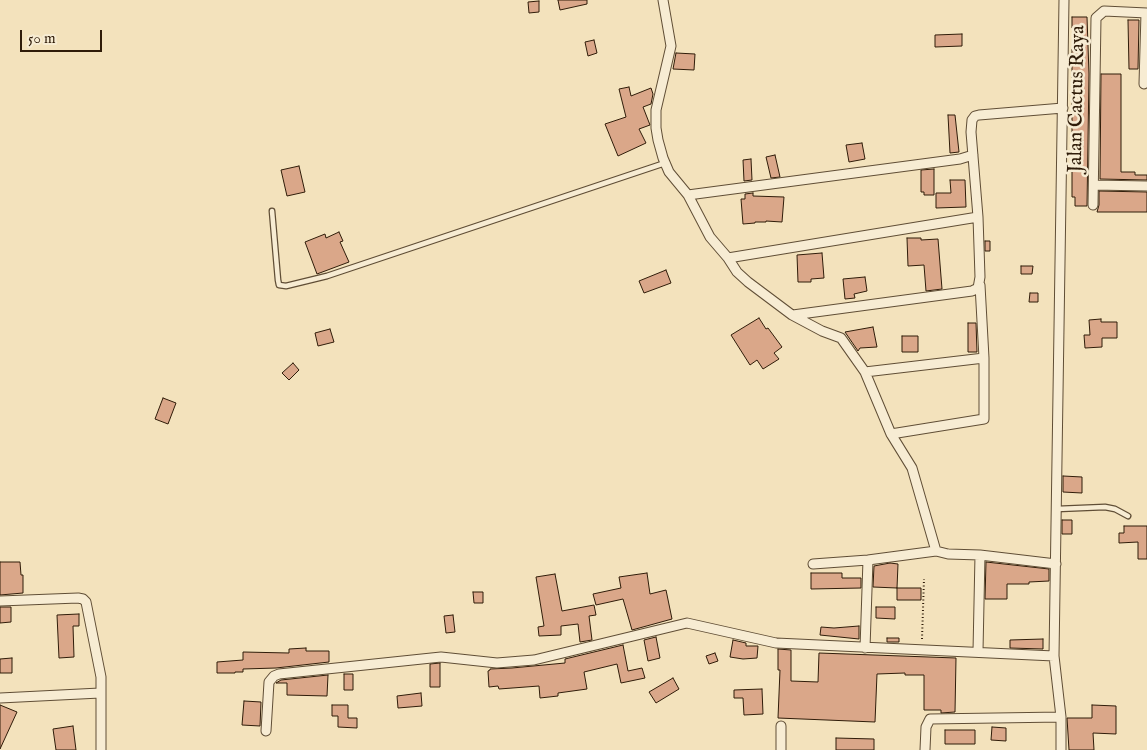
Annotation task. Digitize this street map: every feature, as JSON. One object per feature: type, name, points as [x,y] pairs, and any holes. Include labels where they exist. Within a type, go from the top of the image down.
[{"type":"street","points":[[663,0],[670,46],[656,110],[656,128],[669,172],[688,196],[710,237],[737,272],[792,315],[822,331],[841,338],[865,372],[891,434],[912,468],[936,551]]},
{"type":"street","points":[[1061,750],[1061,717],[1054,656],[1064,0]]},
{"type":"street","name":"Jalan Cactus Raya","points":[[1094,205],[1096,18],[1104,11],[1147,13]]},
{"type":"street","points":[[1144,84],[1147,13]]},
{"type":"street","points":[[891,434],[984,419],[984,358],[972,120],[975,116],[1063,108]]},
{"type":"street","points":[[688,196],[960,159],[973,155]]},
{"type":"street","points":[[1094,185],[1147,186]]},
{"type":"street","points":[[728,258],[978,217]]},
{"type":"street","points":[[792,315],[972,291],[980,285]]},
{"type":"street","points":[[865,372],[984,358]]},
{"type":"street","points":[[813,564],[868,560],[936,551],[948,554],[980,555],[1056,564]]},
{"type":"street","points":[[978,651],[980,555]]},
{"type":"street","points":[[865,648],[868,560]]},
{"type":"street","points":[[0,602],[78,598],[86,602],[101,677],[101,750]]},
{"type":"street","points":[[266,731],[269,682],[278,674],[441,657],[497,663],[534,660],[687,623],[769,642],[1054,656]]},
{"type":"street","points":[[0,698],[100,693]]},
{"type":"street","points":[[925,750],[926,727],[930,719],[1061,717]]},
{"type":"street","points":[[780,726],[781,750]]},
{"type":"lane","points":[[272,211],[278,280],[279,284],[286,286],[327,276],[665,163]]},
{"type":"lane","points":[[1057,509],[1116,509],[1128,516]]},
{"type":"path","points":[[922,649],[924,579]]},
{"type":"building","points":[[558,0],[587,0],[587,4],[560,10]]},
{"type":"building","points":[[539,1],[539,12],[529,13],[528,2]]},
{"type":"building","points":[[1072,17],[1087,17],[1089,74],[1087,206],[1075,206],[1075,197],[1072,197],[1072,98],[1076,98],[1076,78],[1072,78],[1072,49],[1076,49],[1076,28],[1072,28]]},
{"type":"building","points":[[1128,20],[1139,20],[1138,69],[1129,69]]},
{"type":"building","points":[[962,34],[962,46],[935,47],[935,35]]},
{"type":"building","points":[[594,40],[597,53],[588,56],[585,42]]},
{"type":"building","points":[[676,53],[695,54],[694,70],[673,69]]},
{"type":"building","points":[[1101,74],[1121,74],[1121,172],[1135,172],[1135,175],[1147,175],[1147,180],[1100,179]]},
{"type":"building","points":[[629,87],[631,96],[651,88],[653,94],[651,104],[643,107],[650,125],[639,129],[646,143],[618,156],[605,124],[626,117],[619,89]]},
{"type":"building","points":[[948,115],[955,115],[959,152],[950,153]]},
{"type":"building","points":[[862,143],[865,159],[849,162],[846,145]]},
{"type":"building","points":[[775,155],[780,177],[771,178],[766,157]]},
{"type":"building","points":[[751,159],[752,180],[744,181],[743,160]]},
{"type":"building","points":[[299,166],[305,192],[287,196],[281,170]]},
{"type":"building","points":[[934,169],[934,195],[924,195],[924,192],[921,192],[921,170]]},
{"type":"building","points":[[950,180],[965,180],[966,207],[936,208],[936,193],[951,193]]},
{"type":"building","points":[[1099,191],[1147,192],[1147,212],[1097,212]]},
{"type":"building","points":[[753,193],[753,196],[784,197],[782,222],[766,221],[743,224],[741,199],[745,199],[745,194]]},
{"type":"building","points":[[339,232],[343,241],[340,242],[349,262],[317,274],[305,242],[325,234],[326,238]]},
{"type":"building","points":[[907,238],[921,238],[921,240],[938,239],[942,289],[926,291],[924,265],[908,266]]},
{"type":"building","points":[[985,241],[990,241],[990,251],[985,251]]},
{"type":"building","points":[[822,253],[824,278],[811,279],[811,282],[798,282],[797,255]]},
{"type":"building","points":[[1021,266],[1033,266],[1032,274],[1021,274]]},
{"type":"building","points":[[666,270],[671,283],[644,293],[639,281]]},
{"type":"building","points":[[865,277],[867,291],[854,294],[855,298],[845,299],[843,279]]},
{"type":"building","points":[[1030,293],[1038,293],[1038,302],[1029,302]]},
{"type":"building","points":[[759,318],[782,347],[774,353],[779,359],[763,369],[757,360],[750,365],[731,335]]},
{"type":"building","points":[[1101,319],[1101,322],[1117,322],[1117,338],[1102,338],[1102,347],[1085,348],[1084,335],[1090,335],[1089,320]]},
{"type":"building","points":[[968,323],[976,323],[977,352],[968,352]]},
{"type":"building","points":[[873,327],[877,347],[860,348],[858,351],[845,332]]},
{"type":"building","points":[[330,329],[334,342],[318,346],[315,333]]},
{"type":"building","points":[[902,336],[918,336],[918,352],[902,352]]},
{"type":"building","points":[[293,363],[299,370],[289,380],[282,373]]},
{"type":"building","points":[[163,398],[176,403],[168,424],[155,419]]},
{"type":"building","points":[[1063,476],[1082,477],[1082,493],[1063,492]]},
{"type":"building","points":[[1062,520],[1072,520],[1072,534],[1062,534]]},
{"type":"building","points":[[1124,526],[1147,526],[1147,559],[1138,559],[1138,542],[1119,543],[1119,533],[1124,533]]},
{"type":"building","points":[[0,562],[20,562],[21,575],[23,575],[23,593],[0,595]]},
{"type":"building","points":[[986,562],[1049,569],[1049,581],[1029,582],[1029,584],[1007,584],[1007,599],[985,599]]},
{"type":"building","points":[[890,563],[898,564],[897,588],[873,587],[874,566]]},
{"type":"building","points":[[647,573],[650,594],[666,590],[672,619],[632,630],[623,599],[596,605],[593,594],[621,588],[619,577]]},
{"type":"building","points":[[811,573],[842,573],[842,578],[861,578],[861,588],[811,589]]},
{"type":"building","points":[[555,574],[562,611],[594,605],[596,615],[589,616],[592,640],[580,642],[578,624],[561,626],[561,635],[539,636],[538,627],[544,626],[536,577]]},
{"type":"building","points":[[897,588],[921,588],[921,600],[897,600]]},
{"type":"building","points":[[473,592],[483,592],[483,603],[474,603]]},
{"type":"building","points":[[0,607],[11,607],[11,622],[0,623]]},
{"type":"building","points":[[876,607],[895,607],[895,619],[876,618]]},
{"type":"building","points":[[79,614],[79,626],[73,626],[74,657],[59,658],[57,615]]},
{"type":"building","points":[[453,615],[455,632],[446,633],[444,616]]},
{"type":"building","points":[[859,626],[859,639],[820,635],[821,627]]},
{"type":"building","points":[[656,637],[660,658],[648,661],[644,640]]},
{"type":"building","points":[[887,638],[899,638],[899,642],[887,642]]},
{"type":"building","points":[[1043,639],[1043,649],[1010,648],[1010,640]]},
{"type":"building","points":[[733,640],[746,643],[746,646],[758,646],[757,658],[743,659],[730,657]]},
{"type":"building","points":[[623,645],[628,671],[642,668],[645,678],[621,683],[617,664],[584,672],[587,689],[558,693],[558,696],[540,698],[539,686],[499,689],[498,686],[489,687],[488,671],[490,669],[565,663],[565,659]]},
{"type":"building","points":[[306,648],[306,651],[329,651],[329,662],[276,668],[243,669],[243,672],[235,673],[217,673],[217,662],[243,660],[243,652],[289,653],[289,649]]},
{"type":"building","points":[[778,649],[791,650],[791,681],[818,682],[819,653],[956,658],[955,712],[941,713],[941,710],[924,710],[924,675],[905,675],[905,673],[877,674],[875,722],[778,718],[780,670],[778,670]]},
{"type":"building","points":[[715,653],[718,661],[709,664],[706,656]]},
{"type":"building","points":[[12,658],[12,673],[0,673],[0,659]]},
{"type":"building","points":[[440,663],[440,687],[430,687],[430,664]]},
{"type":"building","points":[[344,674],[353,674],[353,690],[344,690]]},
{"type":"building","points":[[328,675],[327,696],[287,695],[287,683],[276,683],[281,680]]},
{"type":"building","points":[[673,678],[679,689],[656,703],[649,692]]},
{"type":"building","points":[[762,689],[763,714],[744,715],[743,698],[734,698],[734,690]]},
{"type":"building","points":[[421,693],[422,706],[398,708],[397,696]]},
{"type":"building","points":[[244,701],[261,702],[260,726],[242,725]]},
{"type":"building","points":[[0,705],[17,712],[0,749]]},
{"type":"building","points":[[332,705],[348,705],[348,718],[357,718],[357,728],[338,727],[338,716],[332,716]]},
{"type":"building","points":[[1092,705],[1116,706],[1116,734],[1093,733],[1094,750],[1069,750],[1067,718],[1092,718]]},
{"type":"building","points":[[73,726],[76,750],[56,750],[53,729]]},
{"type":"building","points":[[992,727],[1006,728],[1006,741],[991,740]]},
{"type":"building","points":[[945,730],[975,730],[975,744],[945,744]]},
{"type":"building","points":[[836,738],[874,739],[874,750],[836,750]]}]
